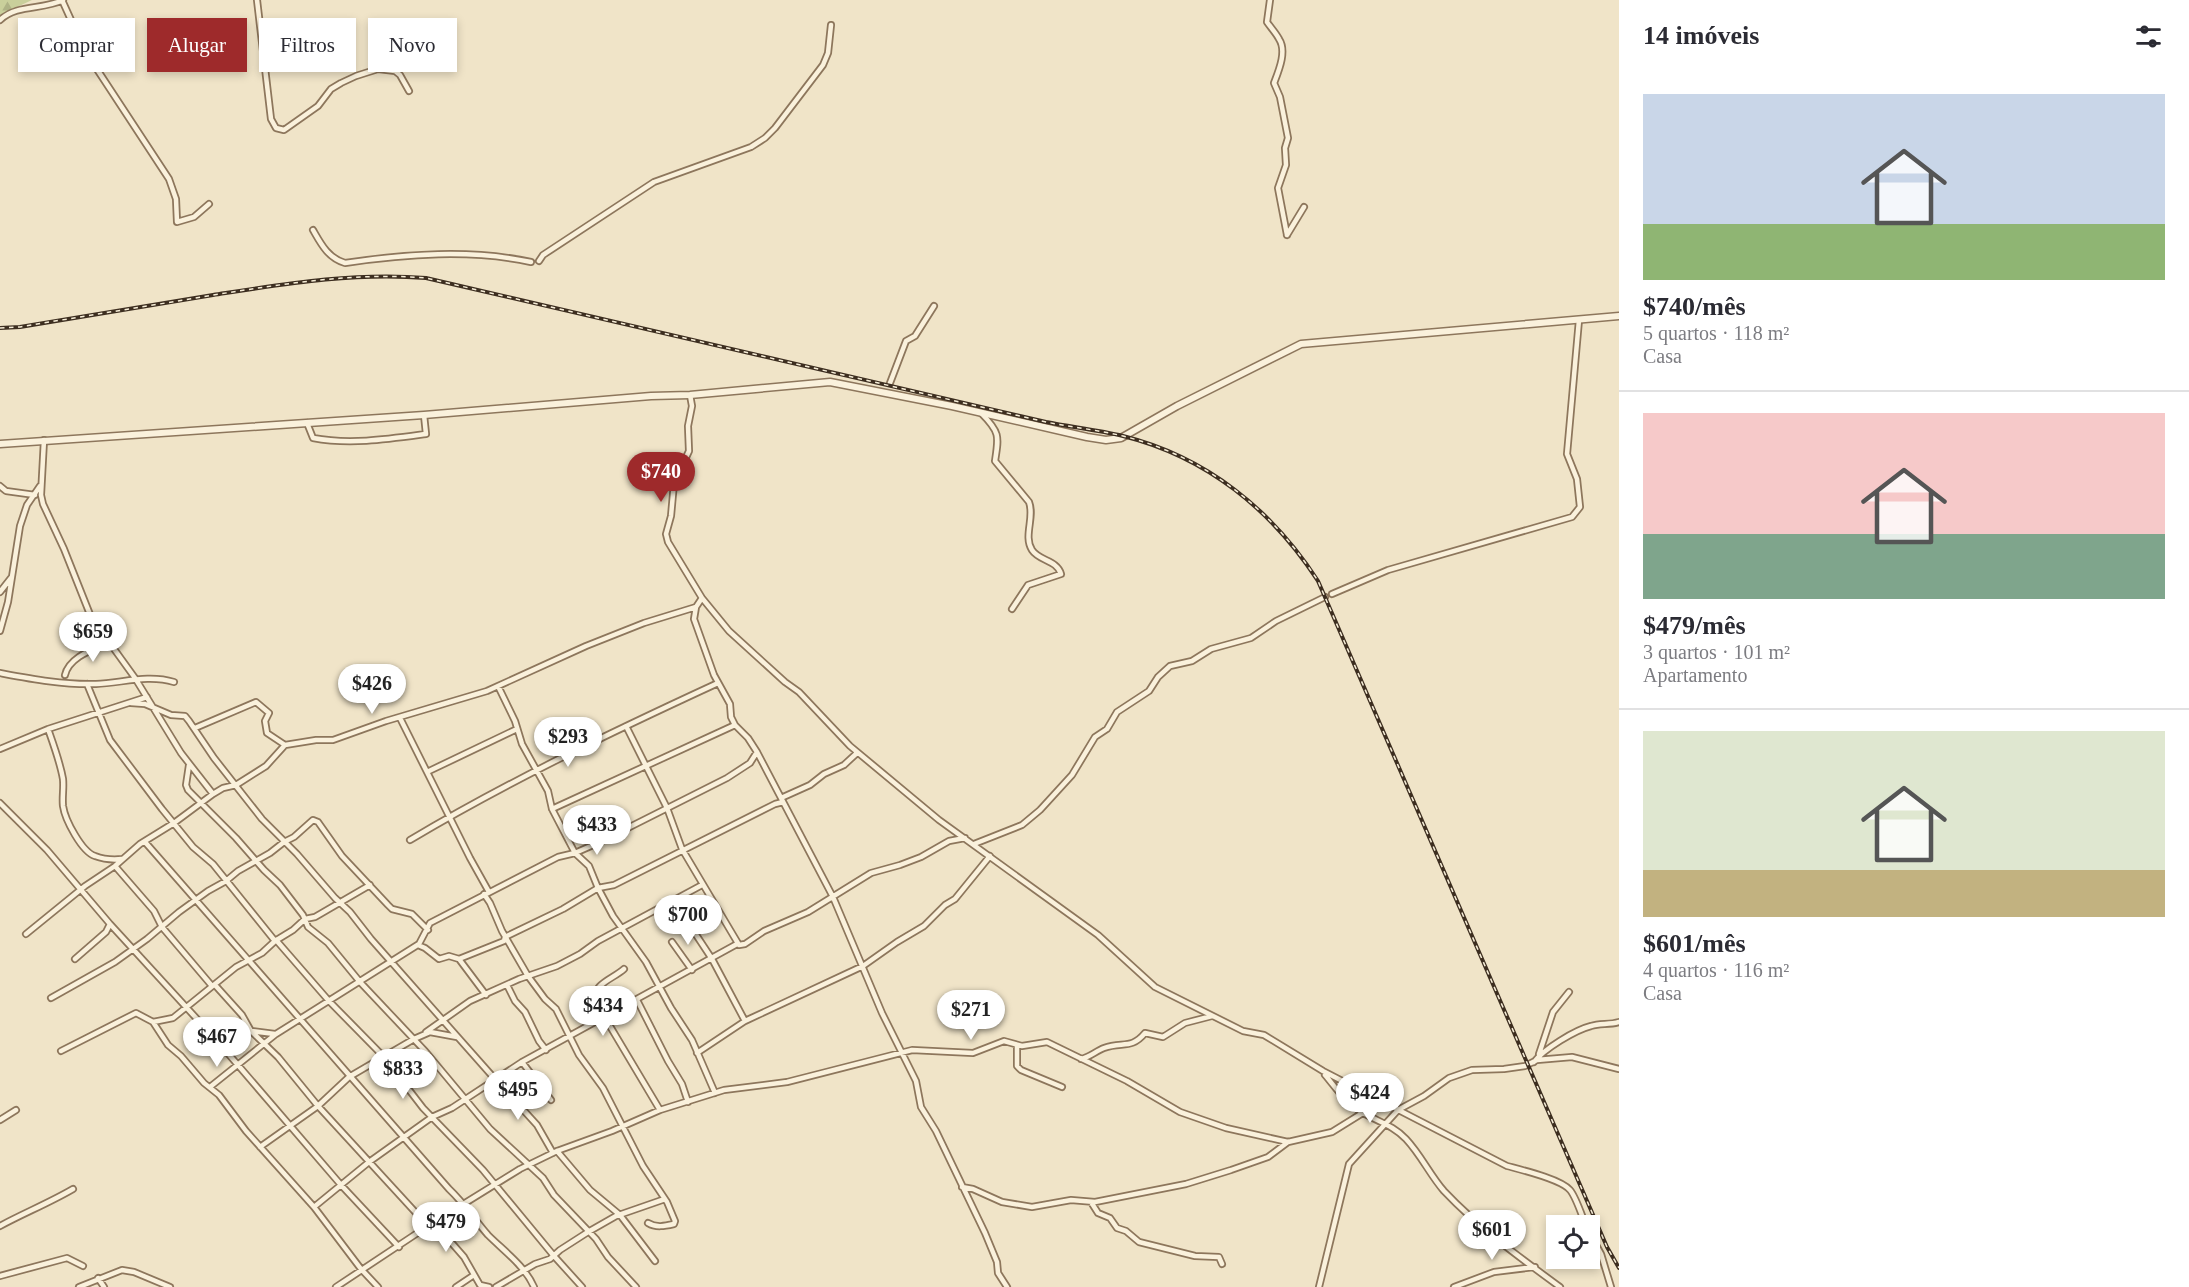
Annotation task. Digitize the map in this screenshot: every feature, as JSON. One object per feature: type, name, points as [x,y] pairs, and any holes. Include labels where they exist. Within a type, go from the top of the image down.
[{"type":"street","points":[[0,20],[22,9],[43,7],[63,0],[85,51],[169,179],[176,199],[177,222],[194,217],[209,204]]},
{"type":"street","points":[[257,0],[271,119],[276,128],[284,130],[291,126],[318,106],[331,89],[341,83],[378,69],[394,71],[400,75],[409,91]]},
{"type":"street","points":[[1270,0],[1267,22],[1280,40],[1282,50],[1279,74],[1274,83],[1280,97],[1288,138],[1285,148],[1286,165],[1278,188],[1287,235],[1304,207]]},
{"type":"street","points":[[539,261],[543,255],[654,182],[751,147],[765,138],[775,128],[826,59],[831,38],[831,25]]},
{"type":"street","points":[[313,230],[325,251],[336,261],[345,263],[426,254],[508,257],[531,262]]},
{"type":"street","points":[[890,383],[906,341],[915,336],[934,306]]},
{"type":"street","points":[[0,444],[424,415],[830,382],[1106,440],[1120,438],[1177,406],[1301,344],[1619,316]]},
{"type":"street","points":[[1332,594],[1388,570],[1516,531],[1572,517],[1580,507],[1577,479],[1567,454],[1579,320]]},
{"type":"street","points":[[690,395],[692,406],[688,426],[689,451],[674,483],[671,516],[666,534],[668,542],[702,598],[729,632],[799,693],[857,753],[930,814],[1098,935],[1155,987],[1249,1033],[1264,1035],[1323,1071],[1507,1166],[1562,1184],[1570,1189],[1582,1215]]},
{"type":"street","points":[[981,413],[996,430],[999,438],[995,461],[1029,502],[1032,509],[1029,543],[1032,552],[1055,565],[1061,574],[1028,585],[1012,609]]},
{"type":"street","points":[[308,423],[313,438],[327,441],[386,440],[426,434],[424,415]]},
{"type":"street","points":[[44,440],[41,495],[45,511],[64,549],[91,616],[135,678],[189,765],[213,794]]},
{"type":"street","points":[[0,632],[8,602],[20,526],[27,505],[42,483]]},
{"type":"street","points":[[0,486],[6,491],[35,495]]},
{"type":"street","points":[[0,592],[11,578]]},
{"type":"street","points":[[974,844],[1022,825],[1040,810],[1072,775],[1095,737],[1107,729],[1117,712],[1149,691],[1158,677],[1170,666],[1191,660],[1210,649],[1251,638],[1276,621],[1324,597]]},
{"type":"street","points":[[702,598],[696,607],[694,618],[718,683],[730,704],[731,717],[758,752],[833,897],[882,1013],[916,1081],[921,1107],[936,1131],[985,1233],[997,1262],[998,1273],[1007,1287]]},
{"type":"street","points":[[26,934],[81,889],[213,794],[223,788],[236,785],[266,766],[285,745],[333,740],[487,691],[624,631],[696,607]]},
{"type":"street","points":[[65,675],[67,668],[74,661],[109,642]]},
{"type":"street","points":[[0,673],[43,681],[87,684],[135,678],[174,682]]},
{"type":"street","points":[[411,840],[537,771],[718,683]]},
{"type":"street","points":[[87,684],[110,740],[174,824],[193,847],[213,864],[329,1001],[383,1056],[432,1117],[495,1185],[554,1257],[582,1287]]},
{"type":"street","points":[[498,686],[522,744],[551,799],[552,809],[575,853],[589,866],[613,916],[646,962],[692,1040],[715,1093]]},
{"type":"street","points":[[0,749],[48,729],[147,697]]},
{"type":"street","points":[[195,728],[256,702],[268,713],[265,721],[267,733],[285,745]]},
{"type":"street","points":[[131,703],[146,704],[171,715],[185,716],[214,758],[262,819],[350,912],[391,962],[537,1125],[555,1152],[590,1190],[620,1215],[655,1261]]},
{"type":"street","points":[[400,718],[450,817],[505,937],[544,999],[556,1009],[569,1038],[600,1083],[624,1125],[643,1166],[674,1217],[674,1224],[653,1227],[648,1223]]},
{"type":"street","points":[[552,809],[735,725]]},
{"type":"street","points":[[626,726],[667,808],[682,849],[737,944]]},
{"type":"street","points":[[48,729],[60,765],[63,781],[62,803],[65,818],[71,830],[89,853],[111,860],[123,859]]},
{"type":"street","points":[[428,772],[517,729]]},
{"type":"street","points":[[210,1088],[276,1034],[418,945],[430,923],[558,857],[575,853],[734,774],[750,763],[758,752]]},
{"type":"street","points":[[459,959],[504,941],[505,937],[563,909],[598,888],[614,885],[775,804],[810,785],[824,774],[844,765],[857,753]]},
{"type":"street","points":[[189,765],[186,785],[201,803],[280,885],[305,919],[308,927],[328,943],[360,982],[414,1039],[490,1129],[529,1164],[636,1287]]},
{"type":"street","points":[[0,803],[24,825],[341,1185],[399,1247]]},
{"type":"street","points":[[51,998],[115,962],[162,927],[171,917],[238,871],[294,837],[304,826],[315,820],[342,856],[392,909],[412,914],[428,930]]},
{"type":"street","points":[[314,1207],[403,1137],[432,1117],[466,1100],[522,1062],[737,944],[745,944],[757,934],[808,912],[871,873],[921,857],[949,841],[965,838]]},
{"type":"street","points":[[145,842],[403,1137],[465,1204],[486,1233],[523,1271],[534,1287]]},
{"type":"street","points":[[697,1053],[745,1021],[863,966],[924,926],[945,905],[955,899],[990,856]]},
{"type":"street","points":[[115,866],[154,911],[162,927],[213,986],[243,1016],[251,1032],[278,1057],[318,1106],[428,1226]]},
{"type":"street","points":[[153,1022],[173,1018],[236,967],[262,953],[275,940],[293,930],[305,919],[315,917],[370,885]]},
{"type":"street","points":[[260,1147],[318,1106],[350,1077],[426,1032],[470,1000],[557,966],[702,885]]},
{"type":"street","points":[[685,918],[712,959],[745,1021]]},
{"type":"street","points":[[75,959],[106,932],[110,924]]},
{"type":"street","points":[[672,942],[692,970]]},
{"type":"street","points":[[418,945],[439,959],[449,956],[459,959],[486,995]]},
{"type":"street","points":[[624,969],[595,991],[595,1001],[660,1110]]},
{"type":"street","points":[[507,985],[546,1050]]},
{"type":"street","points":[[1536,1059],[1554,1012],[1569,992]]},
{"type":"street","points":[[637,1000],[682,1084],[688,1102]]},
{"type":"street","points":[[61,1051],[136,1013],[153,1022],[168,1045],[181,1056],[204,1083],[219,1095],[378,1287]]},
{"type":"street","points":[[1080,1060],[1104,1048],[1137,1042],[1145,1033],[1163,1036],[1185,1023],[1212,1016]]},
{"type":"street","points":[[1319,1287],[1349,1164],[1398,1110],[1424,1096],[1440,1083],[1463,1073],[1472,1070],[1516,1068],[1536,1059],[1578,1031],[1592,1025],[1609,1025],[1619,1022]]},
{"type":"street","points":[[251,1032],[276,1034]]},
{"type":"street","points":[[426,1032],[459,1038]]},
{"type":"street","points":[[336,1287],[428,1226],[529,1164],[555,1152],[660,1110],[715,1093],[814,1076],[901,1052],[921,1050],[973,1053],[1004,1041],[1017,1046],[1047,1042],[1180,1112],[1226,1128],[1288,1142]]},
{"type":"street","points":[[1017,1046],[1017,1066],[1021,1070],[1062,1087]]},
{"type":"street","points":[[1536,1059],[1572,1057],[1619,1069]]},
{"type":"street","points":[[522,1062],[551,1101]]},
{"type":"street","points":[[1323,1071],[1344,1098],[1361,1112],[1394,1128],[1408,1141],[1443,1189],[1466,1214],[1488,1231],[1495,1240],[1560,1287]]},
{"type":"street","points":[[962,1187],[973,1189],[1002,1202],[1032,1207],[1071,1200],[1091,1202],[1186,1184],[1268,1157],[1288,1142],[1332,1132],[1361,1112],[1379,1106],[1398,1110]]},
{"type":"street","points":[[0,1120],[16,1110]]},
{"type":"street","points":[[0,1226],[73,1189]]},
{"type":"street","points":[[496,1287],[523,1271],[554,1257],[560,1250],[588,1232],[620,1215],[665,1199]]},
{"type":"street","points":[[1091,1202],[1098,1213],[1110,1218],[1118,1228],[1126,1230],[1139,1242],[1195,1256],[1219,1257],[1222,1264]]},
{"type":"street","points":[[436,1222],[464,1257],[480,1285],[489,1287]]},
{"type":"street","points":[[1600,1252],[1611,1287]]},
{"type":"street","points":[[0,1276],[66,1258],[77,1261],[83,1266]]},
{"type":"street","points":[[1454,1287],[1494,1272],[1535,1267]]},
{"type":"street","points":[[79,1287],[122,1270],[134,1272],[170,1287]]},
{"type":"street","points":[[456,1287],[474,1275]]},
{"type":"street","points":[[98,1278],[104,1287]]},
{"type":"green space","points":[[0,0],[32,0],[0,15]]},
{"type":"railway","points":[[0,328],[20,327],[293,283],[372,277],[426,278],[1046,422],[1123,436],[1154,445],[1209,472],[1258,509],[1280,531],[1318,581],[1607,1247],[1619,1268]]}]
